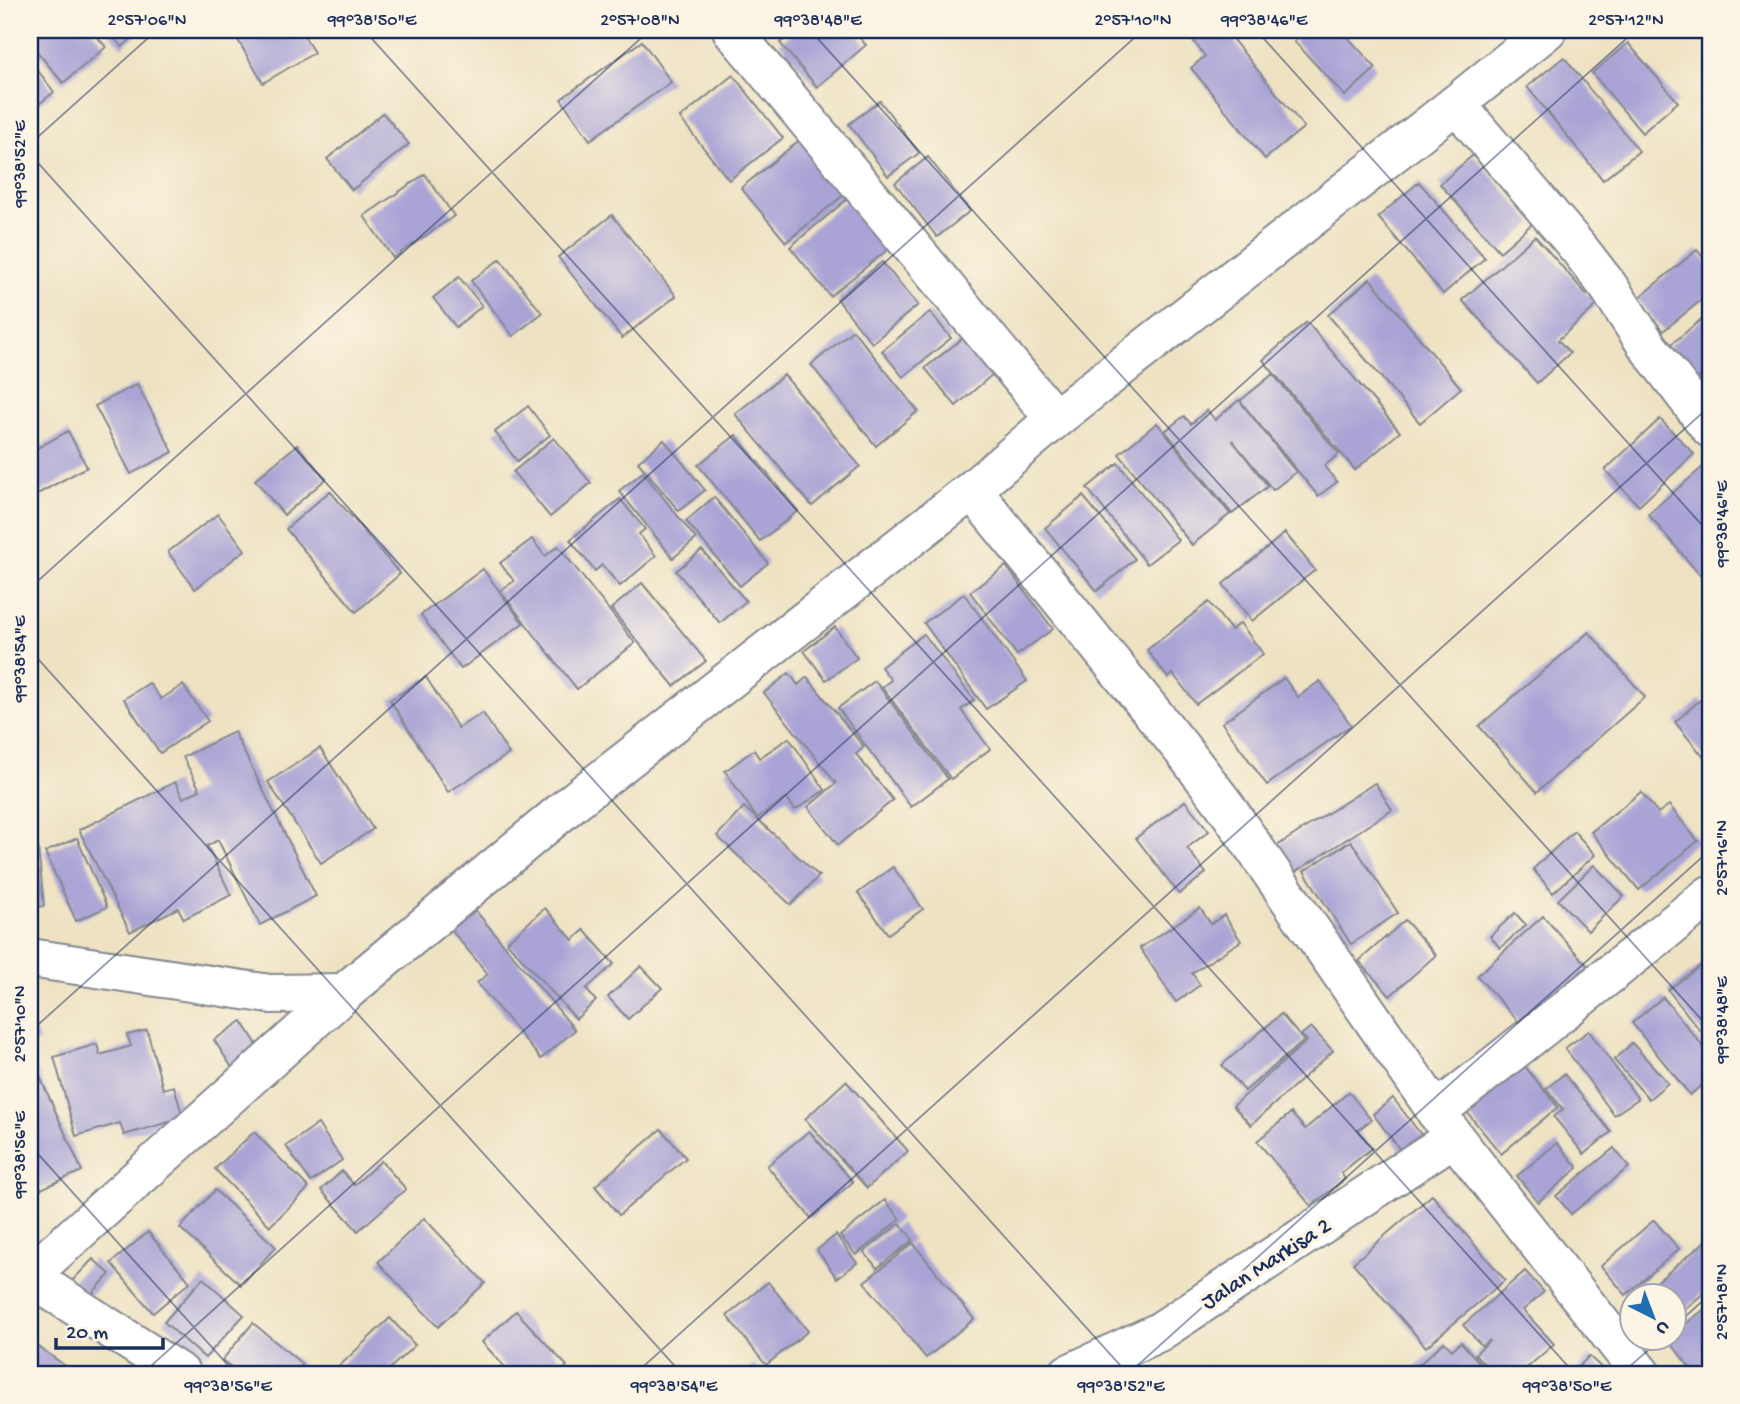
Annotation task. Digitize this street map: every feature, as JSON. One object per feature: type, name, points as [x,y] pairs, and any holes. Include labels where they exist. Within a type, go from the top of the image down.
[{"type":"street","points":[[732,30],[1055,419]]},
{"type":"street","points":[[181,1374],[30,1276],[344,993],[577,799],[972,490],[1055,419],[1547,30]]},
{"type":"street","points":[[1455,104],[1580,250],[1608,286],[1648,347],[1710,428]]},
{"type":"street","points":[[972,490],[1224,804],[1445,1125],[1641,1374]]},
{"type":"street","name":"Jalan Markisa 2","points":[[1068,1374],[1159,1332],[1445,1125],[1710,895]]},
{"type":"street","points":[[30,958],[271,994],[344,993]]},
{"type":"building","points":[[30,30],[91,30],[106,47],[63,83],[30,43]]},
{"type":"building","points":[[107,30],[142,30],[122,47]]},
{"type":"building","points":[[232,30],[301,30],[314,53],[263,83]]},
{"type":"building","points":[[796,30],[853,30],[866,45],[817,87],[780,43]]},
{"type":"building","points":[[868,30],[884,30],[874,38]]},
{"type":"building","points":[[1225,30],[1304,127],[1265,159],[1191,68],[1205,56],[1186,32]]},
{"type":"building","points":[[1307,30],[1341,30],[1376,68],[1345,96],[1294,41]]},
{"type":"building","points":[[642,41],[671,82],[590,140],[561,99]]},
{"type":"building","points":[[1628,43],[1678,102],[1642,133],[1592,73]]},
{"type":"building","points":[[1564,57],[1639,151],[1603,180],[1527,87]]},
{"type":"building","points":[[30,60],[54,92],[30,111]]},
{"type":"building","points":[[733,75],[783,138],[729,180],[680,118]]},
{"type":"building","points":[[880,101],[919,153],[888,176],[849,124]]},
{"type":"building","points":[[383,113],[409,144],[352,190],[327,159]]},
{"type":"building","points":[[807,134],[852,188],[786,242],[741,188]]},
{"type":"building","points":[[1473,155],[1533,223],[1500,252],[1440,184]]},
{"type":"building","points":[[928,157],[970,211],[937,237],[895,183]]},
{"type":"building","points":[[425,174],[454,216],[393,258],[364,216]]},
{"type":"building","points":[[1419,182],[1485,258],[1443,294],[1378,217]]},
{"type":"building","points":[[851,196],[892,246],[830,296],[790,247]]},
{"type":"building","points":[[612,215],[676,296],[622,338],[558,257]]},
{"type":"building","points":[[1535,236],[1587,295],[1596,287],[1605,298],[1558,340],[1570,353],[1537,383],[1462,300]]},
{"type":"building","points":[[1697,250],[1710,266],[1710,293],[1663,331],[1637,299]]},
{"type":"building","points":[[500,259],[542,313],[513,336],[471,281]]},
{"type":"building","points":[[882,262],[918,305],[872,343],[837,299]]},
{"type":"building","points":[[459,277],[482,306],[456,327],[433,298]]},
{"type":"building","points":[[1370,279],[1461,388],[1420,423],[1328,315]]},
{"type":"building","points":[[930,312],[951,338],[903,377],[882,351]]},
{"type":"building","points":[[1710,312],[1710,368],[1697,379],[1669,346]]},
{"type":"building","points":[[1307,322],[1400,432],[1355,470],[1263,360]]},
{"type":"building","points":[[853,330],[918,411],[876,446],[811,365]]},
{"type":"building","points":[[963,338],[993,374],[956,406],[925,368]]},
{"type":"building","points":[[1273,374],[1339,454],[1324,466],[1337,482],[1318,496],[1240,401]]},
{"type":"building","points":[[784,375],[860,466],[812,506],[735,414]]},
{"type":"building","points":[[137,384],[173,452],[131,474],[95,406]]},
{"type":"building","points":[[1239,400],[1296,472],[1273,490],[1232,440],[1268,486],[1232,514],[1165,431],[1184,416],[1191,424],[1207,410],[1215,420]]},
{"type":"building","points":[[528,406],[550,435],[517,461],[495,432]]},
{"type":"building","points":[[1660,419],[1694,454],[1639,506],[1605,470]]},
{"type":"building","points":[[1157,423],[1230,514],[1192,545],[1119,454]]},
{"type":"building","points":[[68,431],[87,467],[30,498],[30,452]]},
{"type":"building","points":[[736,435],[798,511],[760,541],[698,465]]},
{"type":"building","points":[[554,438],[591,483],[550,517],[513,472]]},
{"type":"building","points":[[664,440],[705,490],[679,511],[638,462]]},
{"type":"building","points":[[297,445],[326,479],[284,515],[255,480]]},
{"type":"building","points":[[1710,461],[1710,577],[1705,581],[1648,514]]},
{"type":"building","points":[[1118,463],[1178,540],[1147,564],[1087,488]]},
{"type":"building","points":[[643,472],[696,539],[673,558],[619,491]]},
{"type":"building","points":[[330,491],[400,574],[356,612],[286,529]]},
{"type":"building","points":[[1083,496],[1135,559],[1097,591],[1045,528]]},
{"type":"building","points":[[714,497],[768,563],[740,586],[686,521]]},
{"type":"building","points":[[620,499],[645,529],[639,534],[656,556],[620,586],[602,565],[595,571],[570,540]]},
{"type":"building","points":[[218,514],[245,550],[195,589],[168,552]]},
{"type":"building","points":[[1285,533],[1315,570],[1252,621],[1223,584]]},
{"type":"building","points":[[532,539],[545,556],[558,546],[635,643],[577,689],[500,591],[514,581],[500,563]]},
{"type":"building","points":[[702,550],[746,601],[720,623],[676,571]]},
{"type":"building","points":[[1006,566],[1053,629],[1017,655],[970,592]]},
{"type":"building","points":[[483,569],[523,623],[461,669],[421,615]]},
{"type":"building","points":[[642,583],[706,661],[674,686],[611,609]]},
{"type":"building","points":[[964,594],[1027,681],[986,709],[924,623]]},
{"type":"building","points":[[1209,602],[1231,630],[1240,623],[1263,654],[1196,704],[1173,674],[1168,678],[1147,650]]},
{"type":"building","points":[[835,627],[857,658],[826,680],[804,651]]},
{"type":"building","points":[[1589,632],[1645,697],[1537,792],[1479,726]]},
{"type":"building","points":[[924,634],[974,700],[961,710],[990,749],[951,779],[882,687],[891,680],[881,667]]},
{"type":"building","points":[[789,673],[798,685],[807,677],[864,747],[856,754],[893,800],[838,845],[808,807],[836,783],[764,693]]},
{"type":"building","points":[[426,677],[458,728],[483,713],[509,754],[448,792],[390,700]]},
{"type":"building","points":[[1284,678],[1298,697],[1320,681],[1351,725],[1267,785],[1222,723]]},
{"type":"building","points":[[875,681],[948,779],[911,807],[838,708]]},
{"type":"building","points":[[149,683],[161,699],[183,685],[208,721],[160,753],[124,699]]},
{"type":"building","points":[[1700,700],[1710,711],[1710,765],[1675,722]]},
{"type":"building","points":[[234,732],[316,896],[260,925],[218,840],[207,846],[231,895],[184,919],[178,908],[130,932],[79,830],[175,782],[183,798],[200,790],[183,757]]},
{"type":"building","points":[[789,738],[825,790],[795,810],[787,798],[757,818],[725,771],[754,750],[759,758]]},
{"type":"building","points":[[320,748],[373,829],[321,863],[268,782]]},
{"type":"building","points":[[1375,783],[1392,810],[1286,878],[1269,851]]},
{"type":"building","points":[[1641,792],[1658,813],[1669,805],[1698,841],[1639,890],[1591,832]]},
{"type":"building","points":[[1185,801],[1209,831],[1187,848],[1206,873],[1179,894],[1136,838]]},
{"type":"building","points":[[744,807],[819,876],[791,905],[717,836]]},
{"type":"building","points":[[1574,831],[1595,855],[1553,893],[1533,869]]},
{"type":"building","points":[[77,838],[107,907],[76,921],[45,852]]},
{"type":"building","points":[[1351,841],[1398,913],[1351,944],[1304,871]]},
{"type":"building","points":[[38,847],[44,906],[30,908],[30,848]]},
{"type":"building","points":[[1594,865],[1624,896],[1588,931],[1558,900]]},
{"type":"building","points":[[893,867],[923,909],[888,934],[858,893]]},
{"type":"building","points":[[545,908],[573,940],[584,930],[614,964],[586,989],[596,1001],[576,1019],[507,942]]},
{"type":"building","points":[[1200,908],[1211,924],[1224,915],[1241,941],[1192,973],[1200,985],[1176,1002],[1140,948]]},
{"type":"building","points":[[475,910],[575,1030],[541,1059],[477,983],[488,974],[451,930]]},
{"type":"building","points":[[1515,913],[1526,925],[1500,948],[1490,936]]},
{"type":"building","points":[[1543,916],[1594,973],[1528,1032],[1477,976]]},
{"type":"building","points":[[1405,920],[1436,955],[1390,996],[1359,961]]},
{"type":"building","points":[[1708,960],[1710,963],[1710,1043],[1668,990]]},
{"type":"building","points":[[641,966],[662,988],[628,1019],[608,997]]},
{"type":"building","points":[[1663,997],[1710,1055],[1710,1078],[1690,1095],[1632,1023]]},
{"type":"building","points":[[1281,1014],[1304,1041],[1245,1091],[1222,1065]]},
{"type":"building","points":[[30,1019],[39,1041],[30,1045]]},
{"type":"building","points":[[242,1021],[261,1051],[233,1069],[214,1040]]},
{"type":"building","points":[[1311,1027],[1333,1051],[1251,1125],[1233,1106],[1307,1041],[1301,1035]]},
{"type":"building","points":[[147,1030],[163,1089],[174,1086],[183,1118],[124,1135],[120,1123],[76,1136],[54,1057],[97,1044],[100,1055],[131,1046],[127,1035]]},
{"type":"building","points":[[1589,1031],[1638,1099],[1614,1115],[1565,1048]]},
{"type":"building","points":[[1632,1043],[1668,1083],[1649,1099],[1614,1060]]},
{"type":"building","points":[[1523,1064],[1558,1107],[1501,1154],[1466,1111]]},
{"type":"building","points":[[37,1070],[82,1171],[41,1189],[30,1164],[30,1073]]},
{"type":"building","points":[[1564,1074],[1611,1132],[1584,1154],[1554,1117],[1563,1109],[1546,1089]]},
{"type":"building","points":[[846,1081],[908,1151],[867,1188],[805,1119]]},
{"type":"building","points":[[1349,1092],[1371,1120],[1358,1130],[1372,1148],[1341,1173],[1345,1179],[1311,1206],[1257,1141],[1291,1113],[1305,1129]]},
{"type":"building","points":[[1393,1098],[1429,1145],[1408,1160],[1373,1114]]},
{"type":"building","points":[[318,1124],[342,1160],[311,1182],[286,1146]]},
{"type":"building","points":[[661,1129],[686,1158],[619,1215],[595,1186]]},
{"type":"building","points":[[809,1131],[853,1182],[811,1218],[767,1166]]},
{"type":"building","points":[[254,1132],[309,1188],[270,1226],[215,1169]]},
{"type":"building","points":[[1557,1143],[1578,1168],[1538,1202],[1517,1176]]},
{"type":"building","points":[[1614,1148],[1629,1167],[1571,1214],[1556,1196]]},
{"type":"building","points":[[381,1161],[406,1189],[358,1231],[321,1190],[342,1171],[354,1185]]},
{"type":"building","points":[[215,1190],[276,1247],[241,1285],[180,1228]]},
{"type":"building","points":[[1432,1195],[1505,1280],[1426,1347],[1353,1263]]},
{"type":"building","points":[[885,1200],[900,1219],[856,1255],[840,1236]]},
{"type":"building","points":[[424,1218],[485,1283],[438,1327],[378,1262]]},
{"type":"building","points":[[1654,1220],[1679,1249],[1641,1282],[1618,1282],[1618,1286],[1601,1266]]},
{"type":"building","points":[[900,1223],[913,1240],[877,1268],[864,1252]]},
{"type":"building","points":[[148,1232],[190,1282],[153,1313],[111,1263]]},
{"type":"building","points":[[836,1235],[857,1263],[837,1278],[817,1250]]},
{"type":"building","points":[[1707,1240],[1710,1245],[1710,1288],[1688,1306],[1688,1282],[1657,1282]]},
{"type":"building","points":[[913,1243],[974,1319],[926,1358],[864,1282]]},
{"type":"building","points":[[93,1259],[110,1274],[88,1298],[71,1282]]},
{"type":"building","points":[[1525,1271],[1544,1292],[1523,1310],[1554,1344],[1520,1374],[1493,1374],[1475,1354],[1490,1340],[1482,1346],[1463,1325]]},
{"type":"building","points":[[203,1278],[244,1315],[205,1358],[164,1322]]},
{"type":"building","points":[[768,1282],[808,1331],[766,1365],[727,1316]]},
{"type":"building","points":[[1710,1305],[1710,1374],[1695,1374],[1678,1352],[1688,1352],[1688,1322]]},
{"type":"building","points":[[516,1311],[567,1366],[558,1374],[511,1374],[482,1342]]},
{"type":"building","points":[[390,1318],[415,1345],[384,1374],[331,1374]]},
{"type":"building","points":[[253,1323],[302,1364],[294,1374],[240,1374],[222,1360]]},
{"type":"building","points":[[30,1341],[77,1374],[30,1374]]},
{"type":"building","points":[[1444,1342],[1452,1350],[1461,1342],[1490,1374],[1423,1374],[1416,1367]]},
{"type":"building","points":[[1589,1356],[1608,1374],[1572,1374]]},
{"type":"building","points":[[754,1365],[762,1374],[742,1374]]}]
